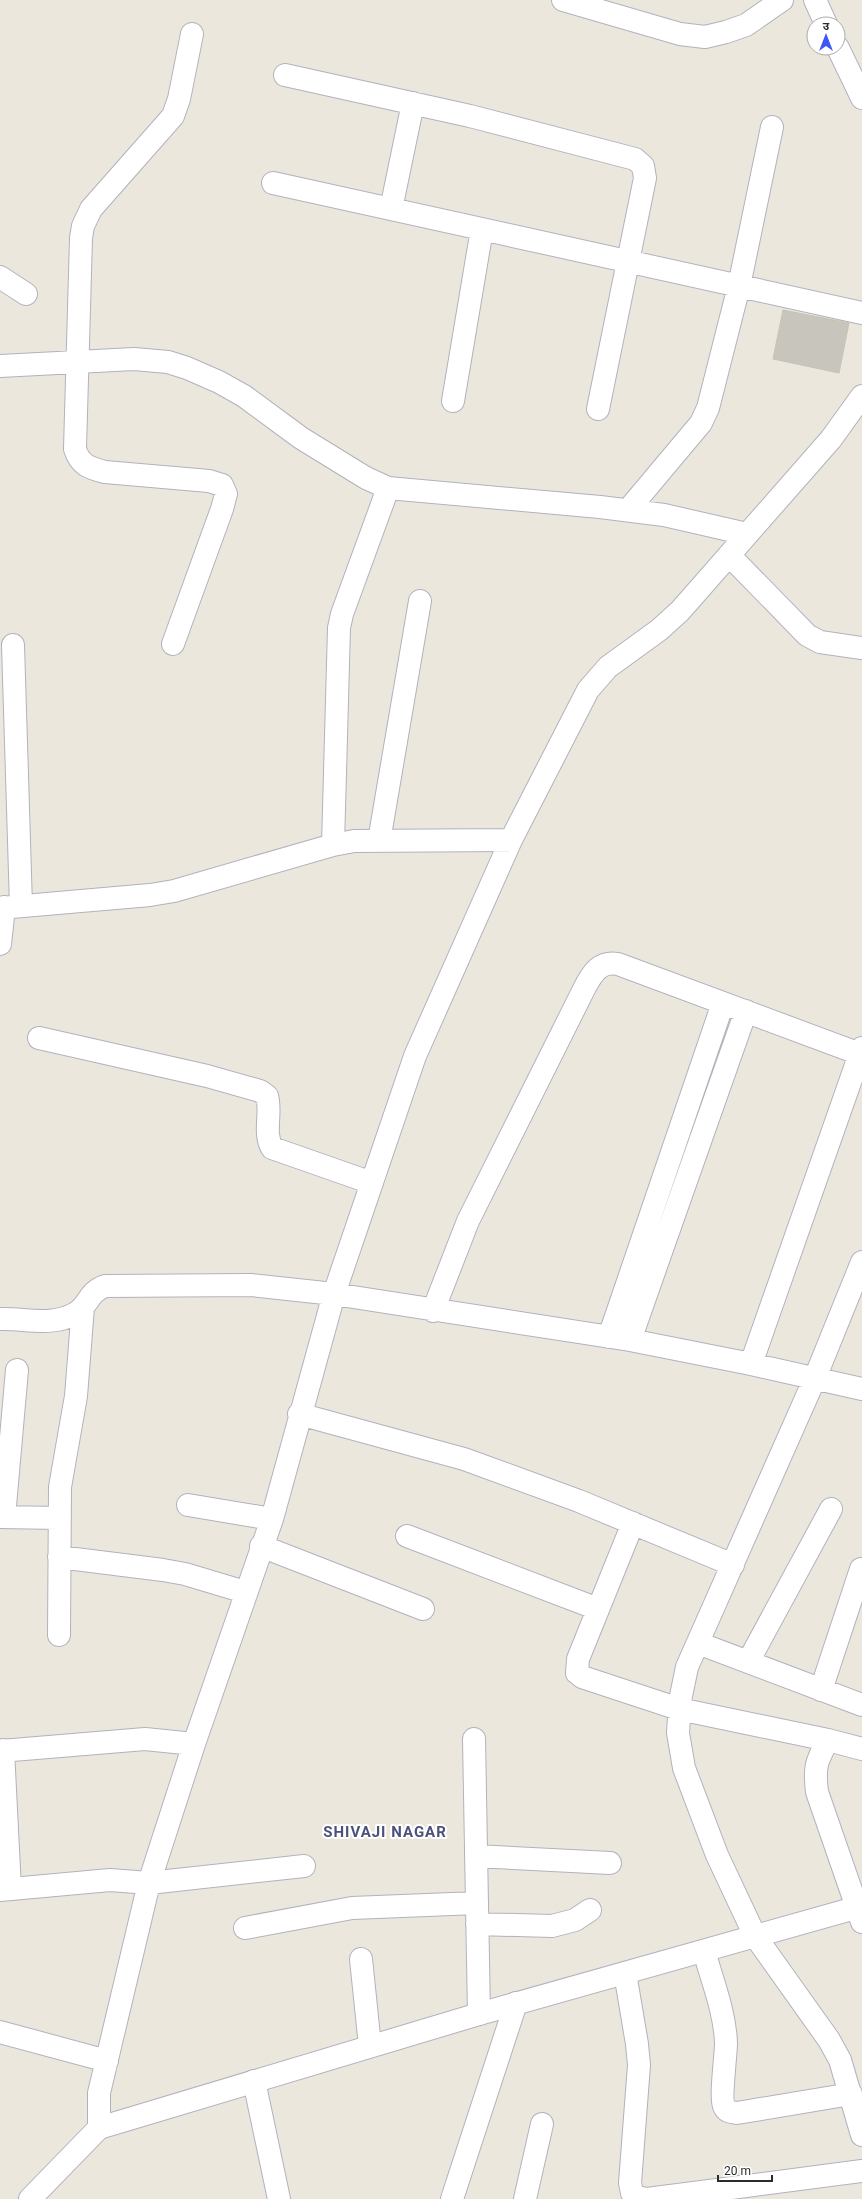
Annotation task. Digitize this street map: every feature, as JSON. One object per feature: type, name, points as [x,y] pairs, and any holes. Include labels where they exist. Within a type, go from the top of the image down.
[{"type":"street","points":[[563,0],[680,34],[705,37],[746,25],[782,0]]},
{"type":"street","points":[[815,0],[822,16]]},
{"type":"street","points":[[173,644],[222,509],[226,494],[222,485],[209,481],[105,472],[88,468],[79,460],[75,449],[79,362],[81,238],[83,226],[91,209],[173,116],[179,99],[192,34]]},
{"type":"street","points":[[842,56],[862,98]]},
{"type":"street","points":[[285,75],[413,103],[635,159],[643,166],[645,178],[598,409]]},
{"type":"street","points":[[391,209],[413,103]]},
{"type":"street","points":[[628,510],[701,423],[716,384],[739,286],[772,127]]},
{"type":"street","points":[[273,183],[862,313]]},
{"type":"street","points":[[453,401],[482,229]]},
{"type":"street","points":[[0,277],[26,294]]},
{"type":"street","points":[[0,366],[134,359],[168,362],[187,368],[219,382],[244,396],[301,438],[366,478],[388,488],[628,510],[664,515],[747,534]]},
{"type":"street","points":[[99,2128],[99,2093],[149,1883],[245,1592],[272,1519],[334,1294],[415,1056],[511,840],[588,690],[608,667],[659,630],[680,611],[831,439],[862,396]]},
{"type":"street","points":[[333,845],[339,628],[342,614],[388,488]]},
{"type":"street","points":[[729,555],[807,635],[820,642],[862,648]]},
{"type":"street","points":[[379,841],[420,601]]},
{"type":"street","points":[[0,944],[8,907],[13,645]]},
{"type":"street","points":[[8,907],[174,891],[333,845],[354,841],[511,840]]},
{"type":"street","points":[[433,1311],[468,1221],[593,973],[601,965],[610,962],[861,1051],[751,1364]]},
{"type":"street","points":[[609,1337],[723,1003]]},
{"type":"street","points":[[630,1340],[746,1011]]},
{"type":"street","points":[[39,1038],[207,1076],[260,1092],[267,1096],[269,1103],[268,1133],[272,1148],[372,1183]]},
{"type":"street","points":[[677,1136],[699,1143]]},
{"type":"street","points":[[862,1262],[815,1378],[687,1667],[679,1709],[678,1733],[684,1768],[717,1855],[755,1936],[829,2040],[840,2060],[862,2135]]},
{"type":"street","points":[[0,1319],[57,1320],[77,1312],[83,1307],[91,1294],[97,1289],[121,1285],[251,1285],[334,1294],[433,1311],[630,1340],[751,1364],[862,1389]]},
{"type":"street","points":[[59,1635],[59,1518],[63,1469],[76,1396],[83,1307]]},
{"type":"street","points":[[18,1370],[2,1517],[59,1518]]},
{"type":"street","points":[[300,1414],[464,1459],[579,1501],[733,1565]]},
{"type":"street","points":[[188,1505],[272,1519]]},
{"type":"street","points":[[748,1662],[831,1509]]},
{"type":"street","points":[[633,1523],[578,1659],[577,1673],[582,1677],[679,1709],[828,1740],[862,1749]]},
{"type":"street","points":[[407,1536],[598,1609]]},
{"type":"street","points":[[261,1546],[423,1609]]},
{"type":"street","points":[[59,1557],[185,1574],[245,1592]]},
{"type":"street","points":[[821,1690],[861,1568]]},
{"type":"street","points":[[698,1643],[862,1705]]},
{"type":"street","points":[[474,1738],[479,2014]]},
{"type":"street","points":[[194,1744],[145,1739],[2,1751],[5,1890],[110,1880],[149,1883],[304,1866]]},
{"type":"street","points":[[30,2199],[99,2128],[516,2003],[755,1936],[860,1912],[817,1792],[816,1762],[828,1740]]},
{"type":"street","points":[[476,1856],[610,1863]]},
{"type":"street","points":[[245,1928],[352,1908],[477,1903]]},
{"type":"street","points":[[478,1924],[552,1926],[575,1920],[590,1910]]},
{"type":"street","points":[[704,1951],[724,2024],[726,2059],[722,2099],[728,2112],[737,2113],[851,2094]]},
{"type":"street","points":[[361,1959],[370,2046]]},
{"type":"street","points":[[625,1973],[639,2065],[630,2183],[632,2193],[637,2197],[647,2199],[717,2194],[862,2171]]},
{"type":"street","points":[[452,2199],[516,2003]]},
{"type":"street","points":[[0,2032],[107,2061]]},
{"type":"street","points":[[254,2082],[279,2199]]},
{"type":"street","points":[[525,2199],[542,2124]]},
{"type":"building","points":[[783,310],[849,323],[839,373],[773,359]]},
{"type":"district","name":"SHIVAJI NAGAR","points":[[385,1832]]}]
